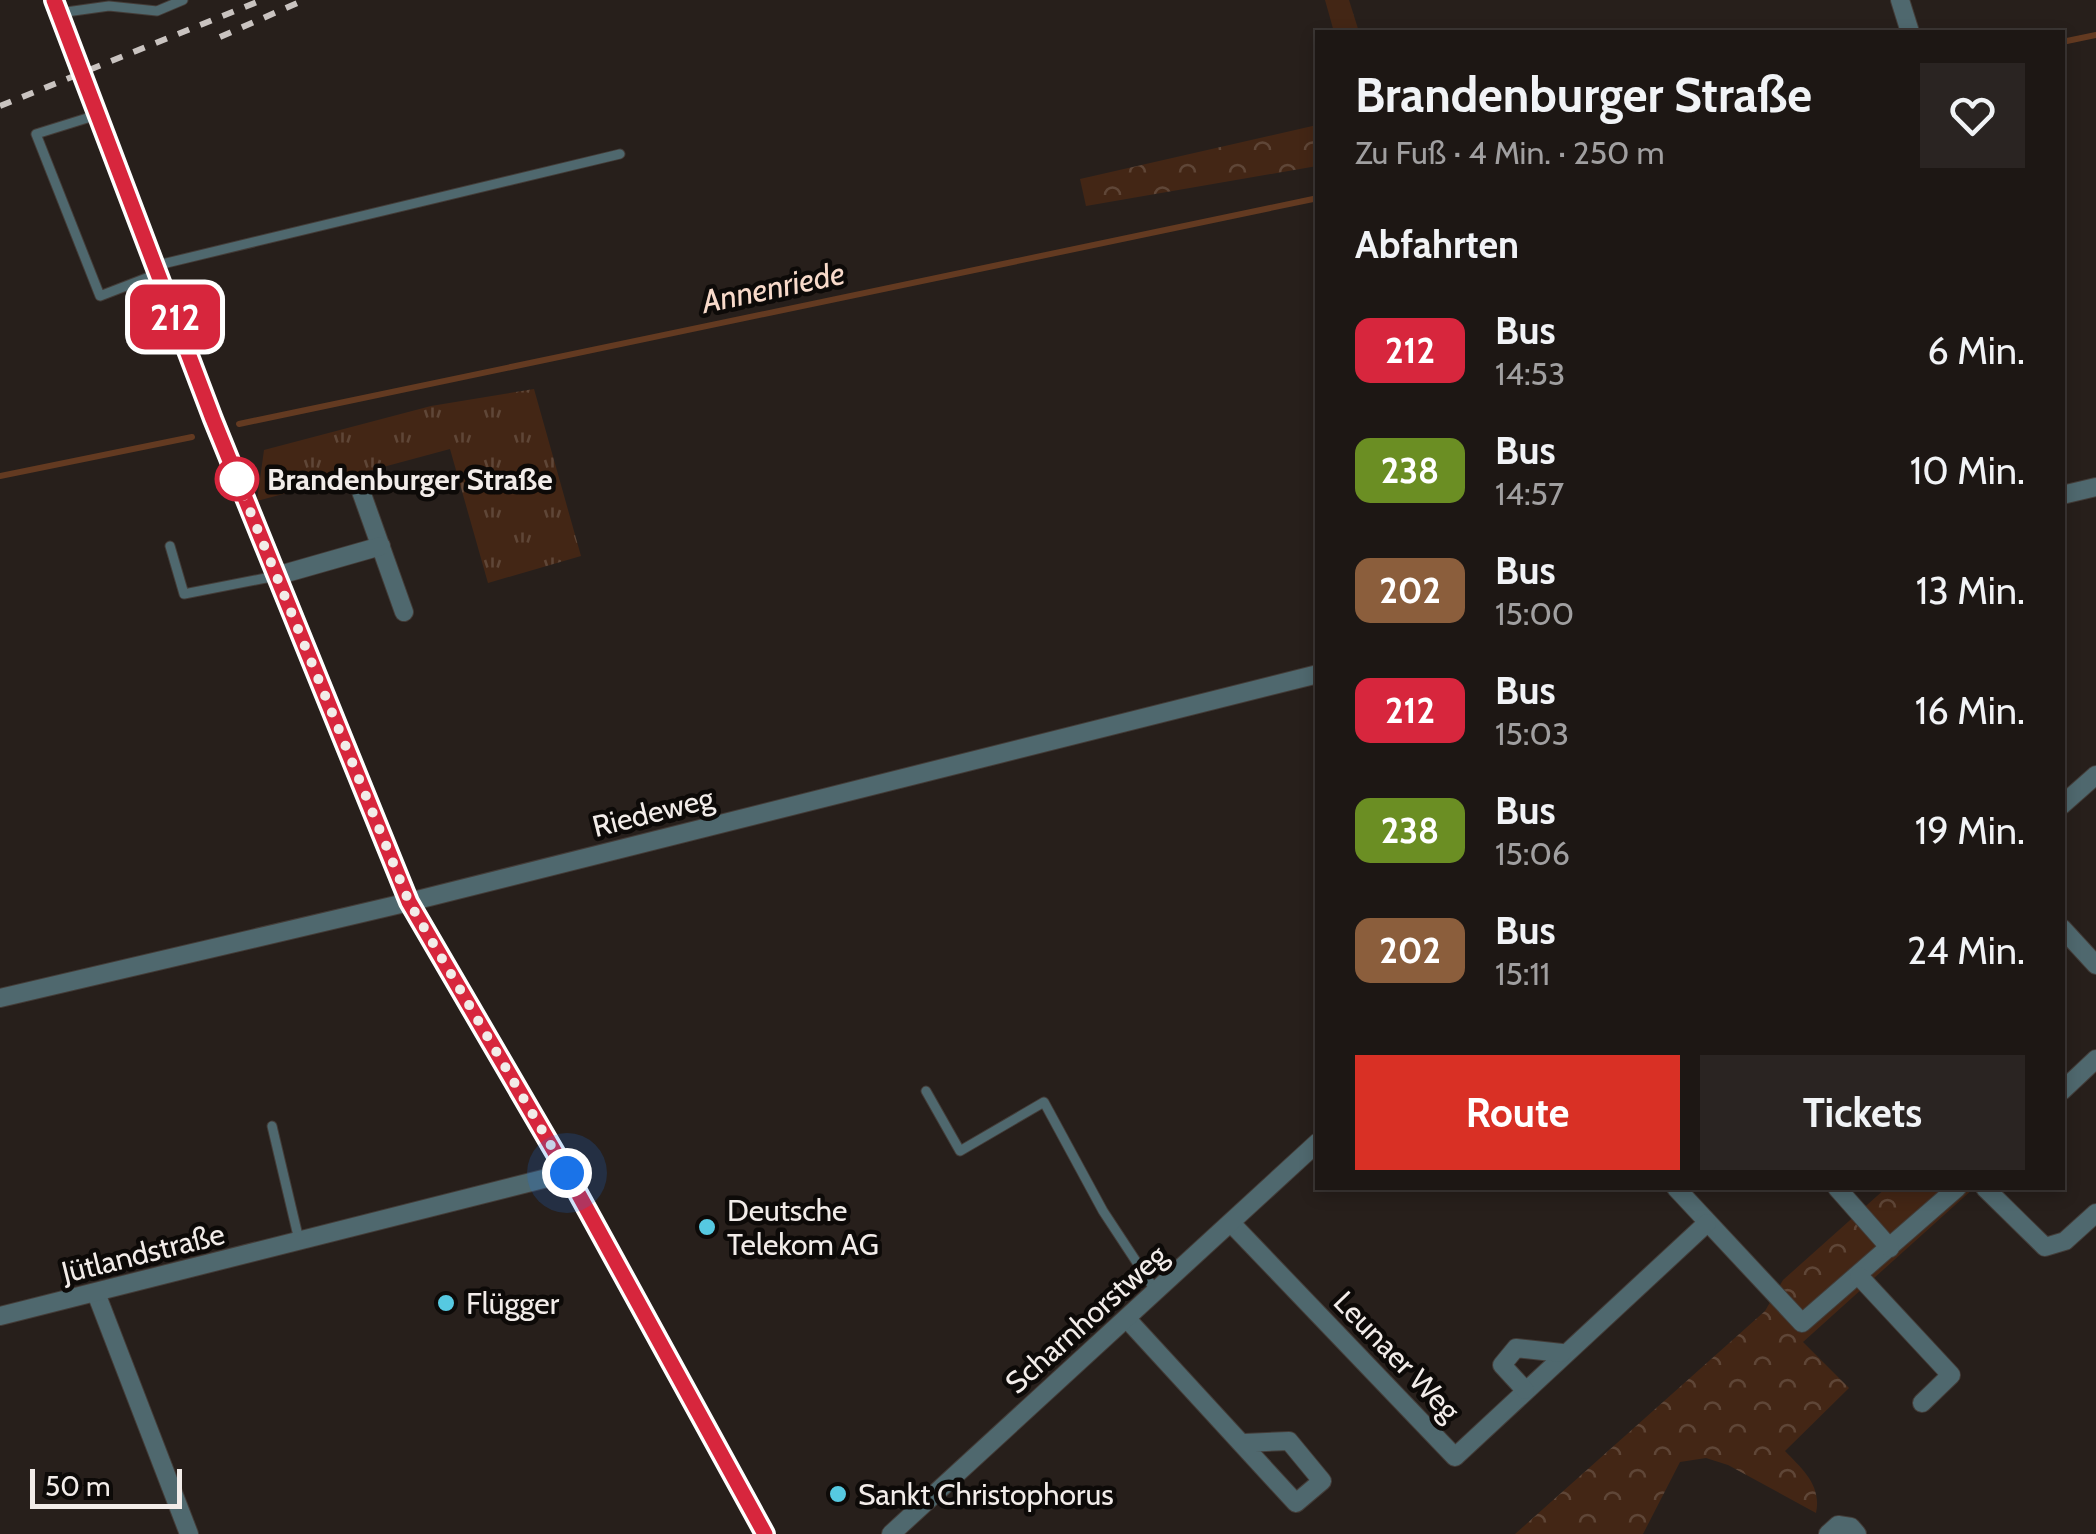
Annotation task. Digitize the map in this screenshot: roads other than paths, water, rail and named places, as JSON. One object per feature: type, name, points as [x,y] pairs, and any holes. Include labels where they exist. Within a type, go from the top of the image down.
[{"type":"street","points":[[1900,0],[1909,30]]},
{"type":"street","points":[[56,6],[213,419],[409,902],[567,1173],[765,1534]]},
{"type":"street","points":[[358,483],[404,612]]},
{"type":"street","points":[[2065,494],[2096,487]]},
{"type":"street","points":[[276,576],[380,546]]},
{"type":"street","name":"Riedeweg","points":[[0,998],[409,902],[1315,675]]},
{"type":"street","points":[[2065,802],[2096,775]]},
{"type":"street","points":[[2065,931],[2096,965]]},
{"type":"street","points":[[2065,1089],[2093,1069]]},
{"type":"street","name":"Scharnhorstweg","points":[[890,1534],[1315,1145]]},
{"type":"street","name":"Jütlandstraße","points":[[0,1316],[567,1173]]},
{"type":"street","points":[[1678,1190],[1802,1323],[1955,1190]]},
{"type":"street","points":[[1838,1190],[1890,1248]]},
{"type":"street","points":[[1986,1190],[2045,1247],[2064,1241],[2096,1212]]},
{"type":"street","name":"Leunaer Weg","points":[[1232,1222],[1455,1457],[1562,1353],[1707,1223]]},
{"type":"street","points":[[1859,1276],[1950,1375],[1922,1403]]},
{"type":"street","points":[[96,1293],[188,1534]]},
{"type":"street","points":[[1127,1319],[1244,1444]]},
{"type":"street","points":[[1525,1390],[1502,1365],[1516,1348],[1562,1353]]},
{"type":"street","points":[[1828,1534],[1838,1525],[1852,1527],[1857,1534]]},
{"type":"lane","points":[[56,6],[157,11],[183,0]]},
{"type":"lane","points":[[96,115],[36,134],[100,296],[156,270],[620,154]]},
{"type":"lane","points":[[170,546],[184,594],[276,576]]},
{"type":"lane","points":[[926,1091],[960,1151],[1044,1102],[1102,1211],[1157,1292]]},
{"type":"lane","points":[[272,1126],[300,1243]]},
{"type":"waterway","name":"Annenriede","points":[[2065,41],[2096,35]]},
{"type":"waterway","name":"Annenriede","points":[[239,424],[1315,199]]},
{"type":"waterway","name":"Annenriede","points":[[0,476],[192,437]]},
{"type":"railway","points":[[0,106],[262,0]]},
{"type":"railway","points":[[220,37],[304,0]]},
{"type":"place","name":"Brandenburger Straße","points":[[237,479]]},
{"type":"place","name":"Deutsche Telekom AG","points":[[707,1227]]},
{"type":"place","name":"Flügger","points":[[446,1303]]},
{"type":"place","name":"Sankt Christophorus","points":[[838,1494]]}]
